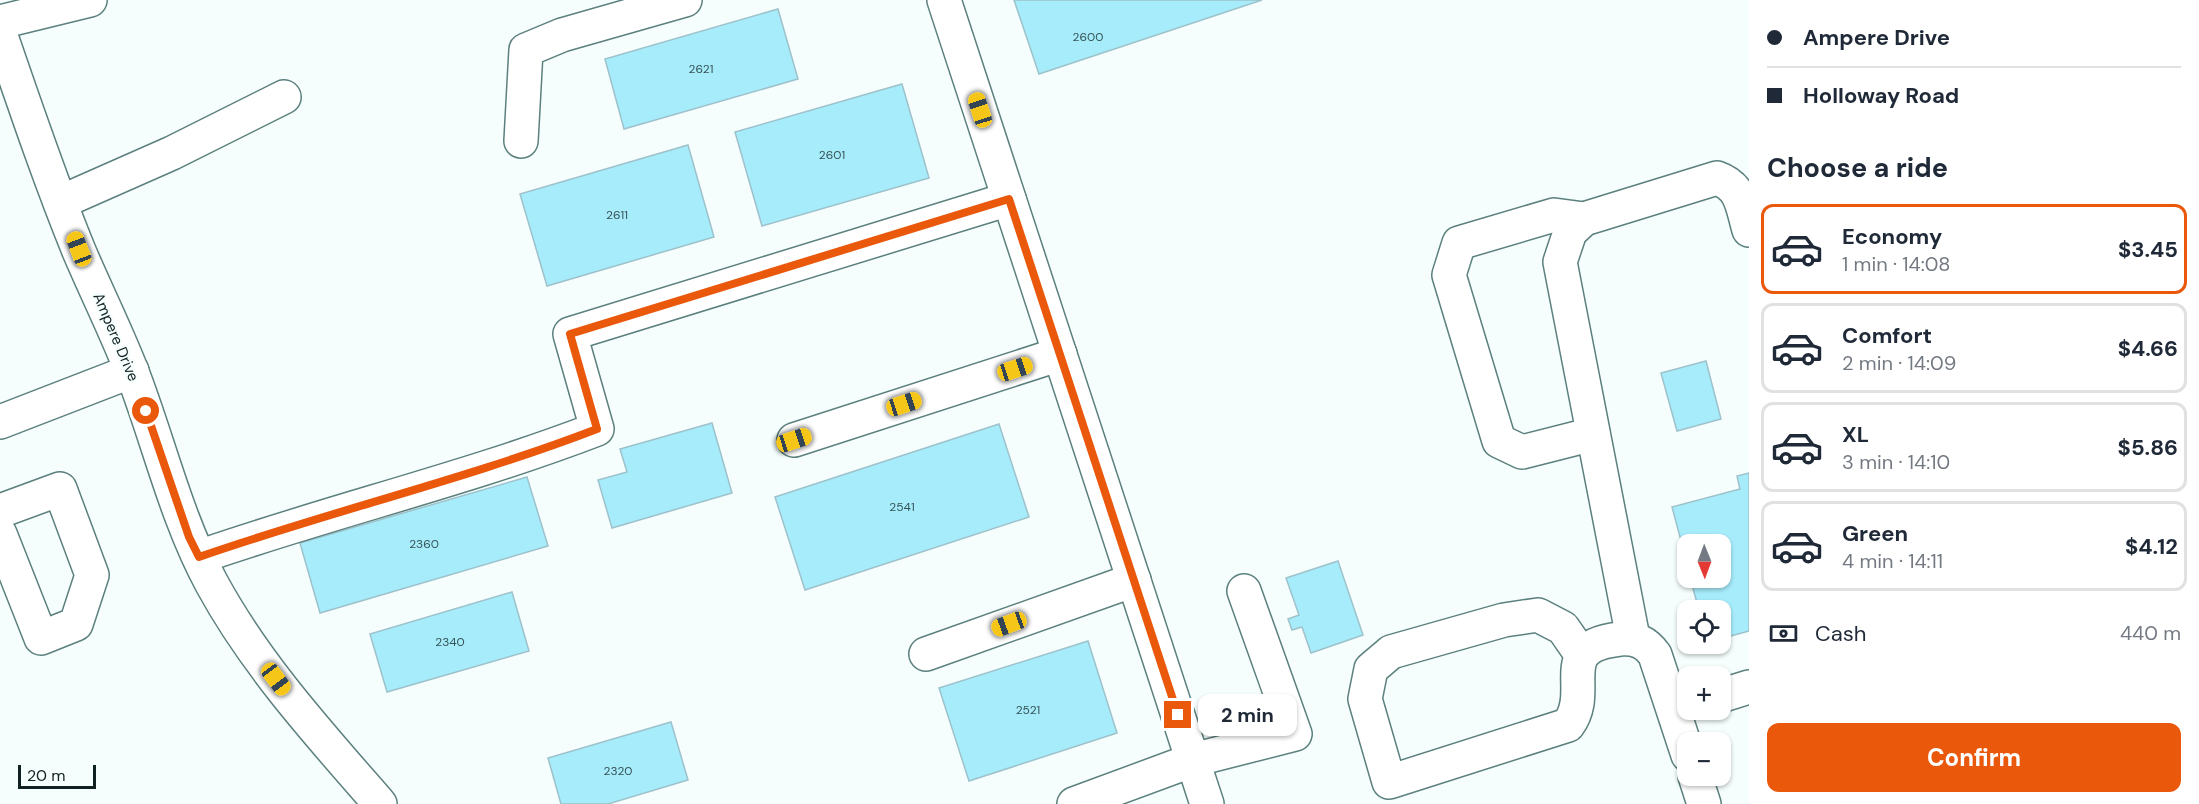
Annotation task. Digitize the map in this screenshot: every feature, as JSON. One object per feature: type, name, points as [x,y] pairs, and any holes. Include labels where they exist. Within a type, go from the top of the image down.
[{"type":"street","points":[[0,22],[90,0]]},
{"type":"street","points":[[521,141],[526,50],[562,34],[685,0]]},
{"type":"street","points":[[944,0],[1207,804]]},
{"type":"street","name":"Ampere Drive","points":[[0,33],[61,202],[132,371],[189,537],[212,584],[247,641],[304,717],[380,804]]},
{"type":"street","points":[[61,202],[172,153],[284,97]]},
{"type":"street","points":[[1633,638],[1560,262],[1570,231],[1584,219],[1717,178],[1730,183],[1737,193],[1749,230]]},
{"type":"street","points":[[199,557],[269,532],[527,456],[597,429],[570,334],[1009,199]]},
{"type":"street","points":[[1584,219],[1554,215],[1459,243],[1449,275],[1499,441],[1522,452],[1593,434]]},
{"type":"street","points":[[794,440],[1060,354]]},
{"type":"street","points":[[0,422],[132,371]]},
{"type":"street","points":[[0,511],[60,489],[92,575],[76,624],[41,638],[0,534]]},
{"type":"street","points":[[926,654],[1134,580]]},
{"type":"street","points":[[1074,804],[1193,760],[1295,734],[1244,591]]},
{"type":"street","points":[[1581,654],[1563,628],[1538,615],[1504,620],[1391,652],[1371,669],[1365,699],[1389,782],[1568,725],[1578,707],[1576,673],[1581,654],[1593,645],[1633,638],[1648,645],[1677,703]]},
{"type":"street","points":[[1731,693],[1749,687]]},
{"type":"street","points":[[1698,786],[1704,804]]},
{"type":"building","points":[[1014,0],[1262,0],[1039,74]]},
{"type":"building","points":[[778,9],[798,79],[624,129],[605,59]]},
{"type":"building","points":[[902,84],[929,178],[762,226],[735,132]]},
{"type":"building","points":[[688,145],[714,237],[547,286],[520,194]]},
{"type":"building","points":[[1706,361],[1721,419],[1677,431],[1661,373]]},
{"type":"building","points":[[712,423],[732,493],[612,528],[598,480],[627,472],[620,449]]},
{"type":"building","points":[[999,424],[1029,517],[805,590],[775,497]]},
{"type":"building","points":[[1749,473],[1749,631],[1731,636],[1731,600],[1696,600],[1693,588],[1731,588],[1731,534],[1679,534],[1672,507],[1740,489],[1737,476]]},
{"type":"building","points":[[527,477],[548,546],[320,613],[300,543]]},
{"type":"building","points":[[1338,561],[1363,635],[1311,653],[1302,627],[1292,630],[1288,619],[1299,615],[1286,578]]},
{"type":"building","points":[[512,592],[529,651],[387,692],[370,634]]},
{"type":"building","points":[[1088,641],[1117,733],[969,781],[939,688]]},
{"type":"building","points":[[671,722],[688,780],[608,804],[561,804],[548,758]]},
{"type":"route","points":[[146,411],[189,537],[199,557],[269,532],[527,456],[597,429],[570,334],[1009,199],[1178,715]]}]
